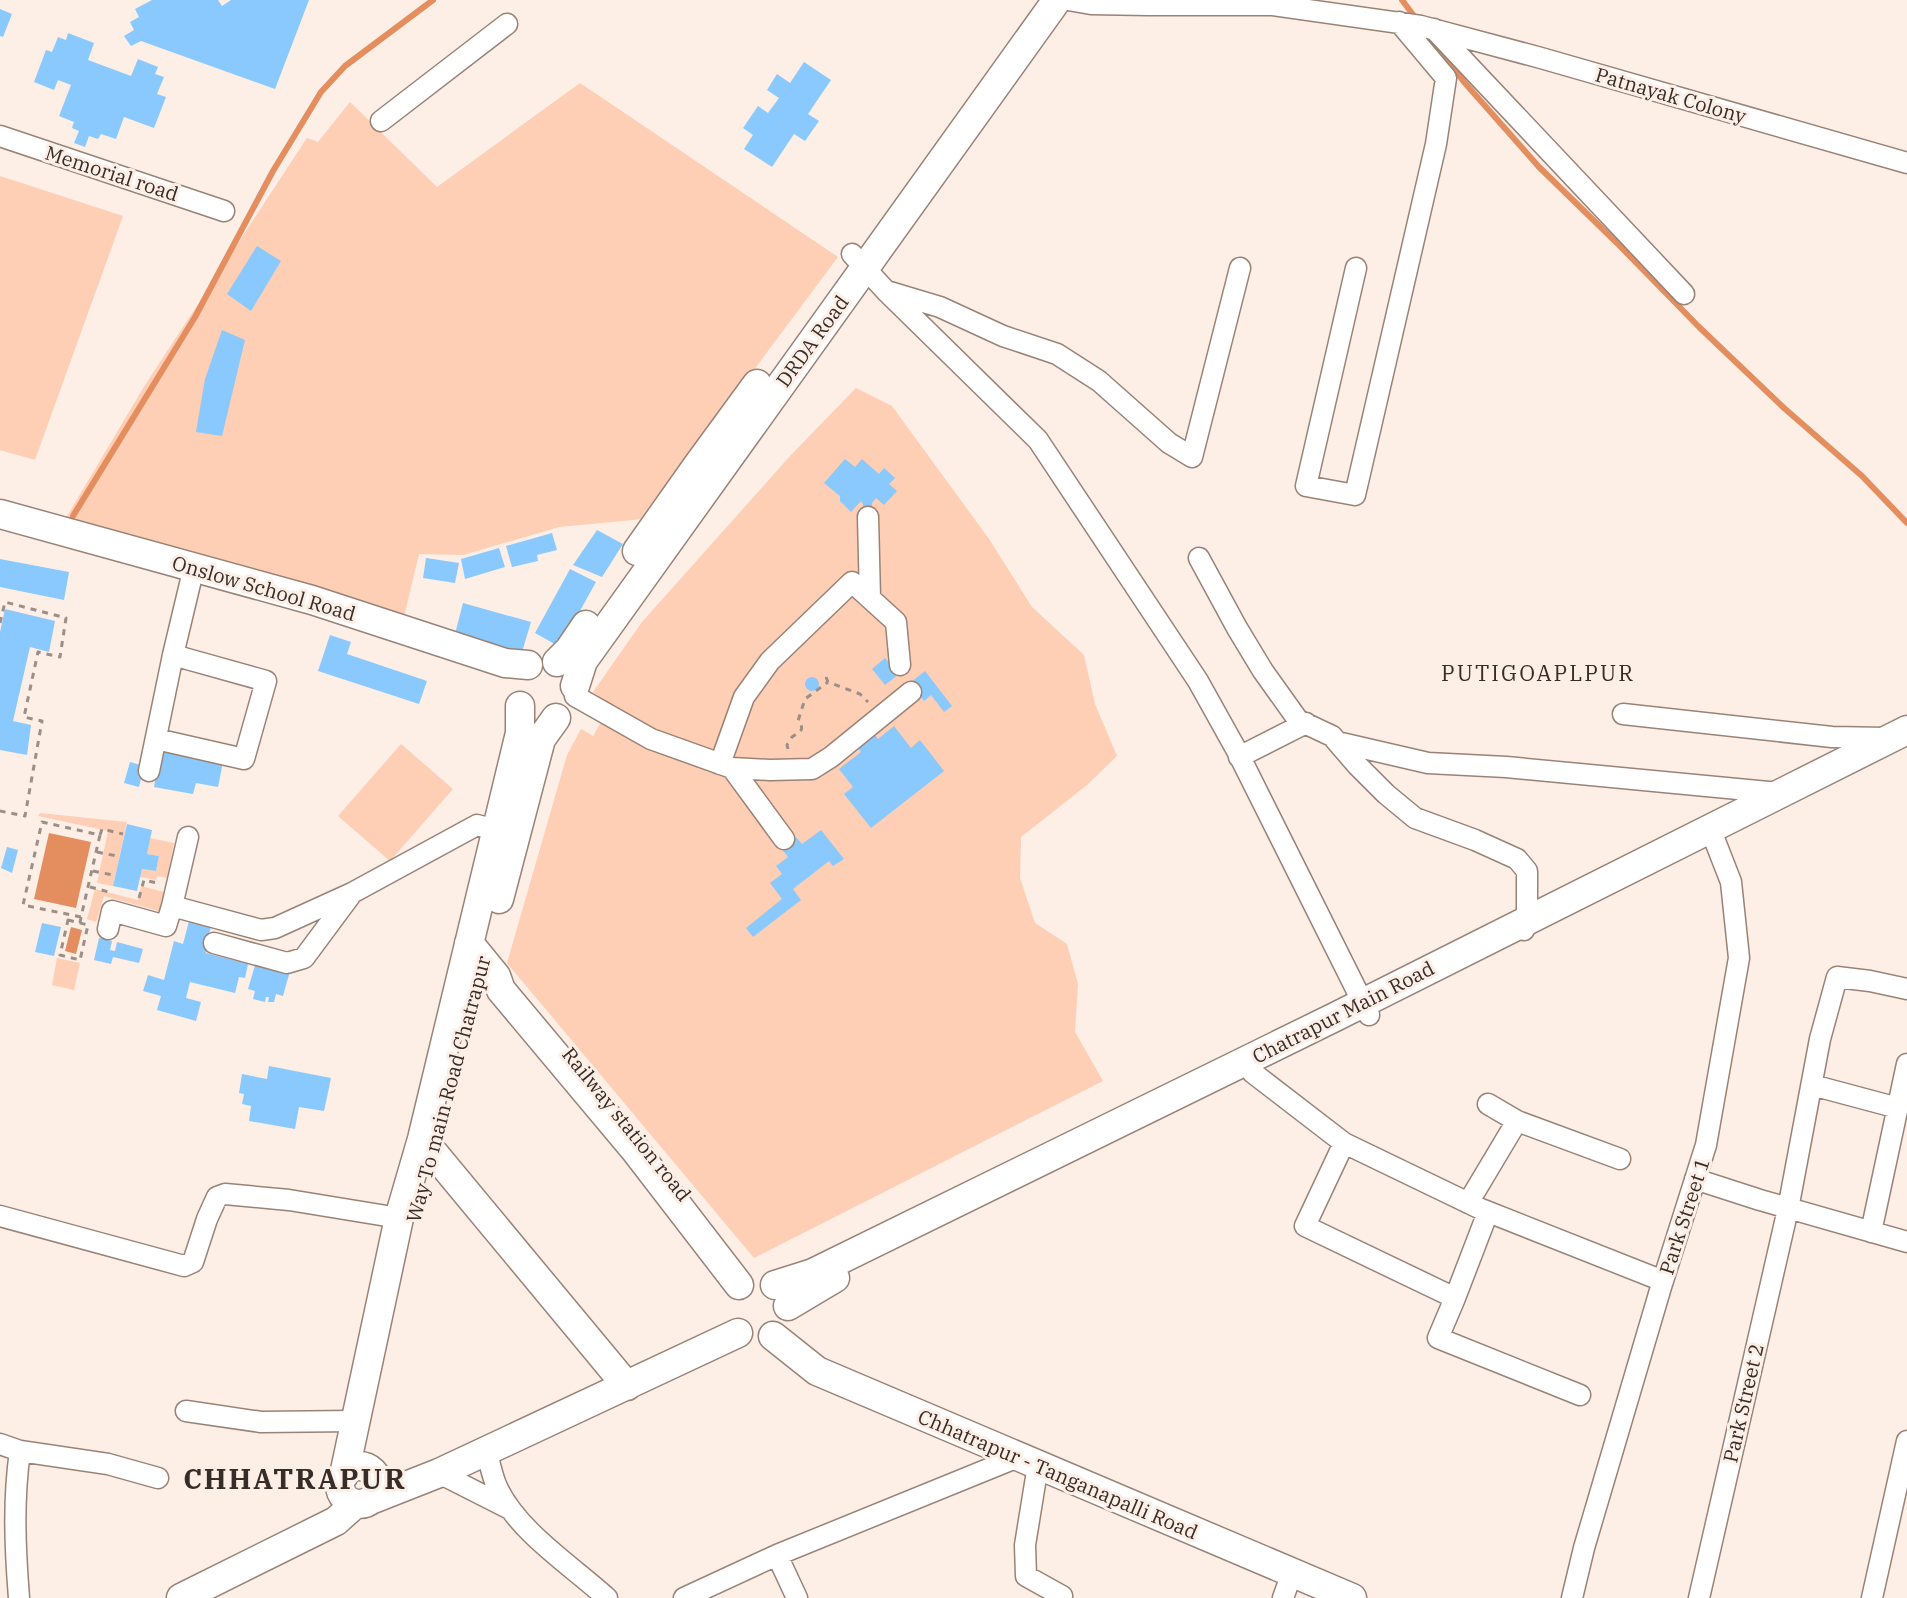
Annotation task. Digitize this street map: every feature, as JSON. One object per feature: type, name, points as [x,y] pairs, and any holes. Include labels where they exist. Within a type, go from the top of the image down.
[{"type":"main road","name":"DRDA Road","points":[[575,691],[583,661],[1035,0]]},
{"type":"main road","name":"DRDA Road","points":[[557,662],[569,650],[697,466],[1057,0]]},
{"type":"main road","name":"Onslow School Road","points":[[0,514],[343,624],[521,687]]},
{"type":"main road","name":"Onslow School Road","points":[[0,531],[192,575]]},
{"type":"main road","points":[[483,959],[496,830],[520,733],[521,687],[537,661],[547,660],[557,662],[569,671],[575,691],[571,705],[564,713],[546,719],[531,716],[521,687]]},
{"type":"main road","name":"Way To main Road Chatrapur","points":[[361,1485],[354,1421],[399,1218],[427,1144],[483,959],[541,739],[556,718]]},
{"type":"main road","name":"Chatrapur Main Road","points":[[763,1289],[813,1273],[1248,1067],[1901,741]]},
{"type":"main road","name":"Way To main Road Chatrapur","points":[[361,1485],[459,985],[483,959]]},
{"type":"main road","name":"Railway station road","points":[[483,959],[501,990],[635,1150],[763,1289]]},
{"type":"main road","points":[[427,1144],[622,1380]]},
{"type":"main road","points":[[763,1289],[786,1320],[773,1336],[763,1340],[752,1339],[733,1326],[726,1311],[728,1301],[763,1289]]},
{"type":"main road","points":[[361,1485],[439,1473],[733,1326]]},
{"type":"main road","name":"Chhatrapur - Tanganapalli Road","points":[[773,1336],[817,1371],[1028,1461],[1287,1585],[1352,1598]]},
{"type":"main road","points":[[181,1598],[336,1521],[361,1485],[622,1380]]},
{"type":"street","points":[[1068,0],[1091,4],[1273,5],[1399,22],[1446,78],[1436,144],[1355,495],[1306,486],[1356,268]]},
{"type":"street","name":"Patnayak Colony","points":[[1399,22],[1556,62],[1907,163]]},
{"type":"street","points":[[381,121],[507,24]]},
{"type":"street","points":[[1434,29],[1684,294]]},
{"type":"street","name":"Memorial road","points":[[0,136],[224,211]]},
{"type":"street","points":[[858,260],[1038,440],[1198,681],[1366,1009]]},
{"type":"street","points":[[886,291],[940,307],[1003,336],[1057,354],[1099,381],[1169,443],[1192,457],[1240,268]]},
{"type":"street","points":[[868,517],[870,598]]},
{"type":"street","points":[[1199,558],[1263,671],[1298,720],[1332,736],[1376,784],[1415,818],[1517,859],[1527,871],[1524,929]]},
{"type":"street","points":[[149,771],[192,575]]},
{"type":"street","points":[[726,766],[744,697],[770,661],[852,582],[896,622],[900,665]]},
{"type":"street","points":[[156,739],[244,759],[266,681],[173,655]]},
{"type":"street","points":[[575,691],[651,739],[726,766],[790,770],[812,769],[831,757],[911,692]]},
{"type":"street","points":[[1623,714],[1832,737],[1901,741]]},
{"type":"street","points":[[1239,757],[1306,723]]},
{"type":"street","points":[[1337,742],[1428,763],[1506,767],[1783,799]]},
{"type":"street","points":[[726,766],[784,839]]},
{"type":"street","points":[[174,897],[261,930],[275,928],[352,893],[477,825],[496,830]]},
{"type":"street","name":"Park Street 1","points":[[1572,1598],[1584,1548],[1706,1145],[1739,958],[1731,882],[1711,835]]},
{"type":"street","points":[[108,929],[112,911],[166,926],[188,837]]},
{"type":"street","points":[[214,943],[287,963],[304,958],[352,893]]},
{"type":"street","name":"Park Street 2","points":[[1699,1598],[1788,1209],[1820,1039],[1837,977],[1907,989]]},
{"type":"street","points":[[1871,1232],[1907,1064]]},
{"type":"street","points":[[1248,1067],[1344,1143],[1488,1212],[1663,1281]]},
{"type":"street","points":[[1812,1085],[1898,1108]]},
{"type":"street","points":[[1488,1104],[1517,1121],[1620,1159]]},
{"type":"street","points":[[1468,1203],[1517,1121]]},
{"type":"street","points":[[1344,1143],[1305,1226],[1455,1298]]},
{"type":"street","points":[[1695,1179],[1907,1242]]},
{"type":"street","points":[[0,1216],[184,1266],[193,1262],[217,1197],[225,1194],[289,1200],[399,1218]]},
{"type":"street","points":[[1488,1212],[1438,1338],[1580,1395]]},
{"type":"street","points":[[186,1411],[261,1422],[354,1421]]},
{"type":"street","points":[[1872,1598],[1907,1441]]},
{"type":"street","points":[[19,1598],[14,1545],[16,1482],[10,1447],[108,1464],[158,1478]]},
{"type":"street","points":[[486,1451],[496,1486],[510,1509],[547,1547],[607,1598]]},
{"type":"street","points":[[684,1598],[777,1555],[1028,1461],[1026,1576],[1061,1598]]},
{"type":"street","points":[[439,1473],[510,1509]]},
{"type":"street","points":[[777,1555],[797,1598]]},
{"type":"path","points":[[0,623],[5,602],[66,618],[60,657],[38,652],[24,717],[42,721],[25,816],[0,811]]},
{"type":"path","points":[[790,770],[787,745],[801,730],[798,721],[805,699],[827,679],[860,694],[880,717]]},
{"type":"path","points":[[81,917],[23,905],[42,822],[100,835]]},
{"type":"path","points":[[80,923],[102,829],[123,834]]},
{"type":"path","points":[[96,852],[117,856]]},
{"type":"path","points":[[92,871],[113,875]]},
{"type":"path","points":[[138,900],[144,880],[174,897]]},
{"type":"path","points":[[88,887],[110,892]]},
{"type":"path","points":[[68,920],[88,925],[80,960],[60,955],[68,920],[70,915]]},
{"type":"shaded area","points":[[580,83],[838,257],[643,519],[559,527],[463,555],[419,554],[404,617],[63,523],[145,385],[307,138],[318,142],[350,102],[437,187]]},
{"type":"shaded area","points":[[0,176],[123,216],[35,460],[0,450]]},
{"type":"shaded area","points":[[856,388],[892,406],[989,539],[1032,607],[1084,655],[1095,704],[1117,756],[1087,785],[1021,837],[1020,878],[1035,923],[1067,944],[1078,984],[1075,1032],[1103,1081],[754,1258],[507,963],[567,755],[581,729],[593,736],[611,705],[593,692],[642,622],[791,455]]},
{"type":"shaded area","points":[[401,744],[453,789],[390,861],[338,816]]},
{"type":"shaded area","points":[[40,813],[127,822],[113,886],[97,883],[108,831],[38,816]]},
{"type":"shaded area","points":[[49,833],[91,842],[76,908],[34,899]]},
{"type":"shaded area","points":[[150,838],[174,843],[167,878],[157,876],[156,880],[140,877],[142,869],[156,871],[159,856],[147,854]]},
{"type":"shaded area","points":[[141,886],[164,892],[159,911],[104,896],[96,922],[87,919],[95,889],[138,900]]},
{"type":"shaded area","points":[[71,927],[82,930],[76,954],[65,951]]},
{"type":"shaded area","points":[[57,958],[80,963],[74,990],[52,985]]},
{"type":"building","points":[[152,0],[218,0],[222,6],[231,0],[309,0],[275,89],[141,41],[131,46],[124,36],[134,30],[130,22],[139,17],[135,9]]},
{"type":"building","points":[[0,9],[12,14],[3,37],[0,36]]},
{"type":"building","points":[[68,33],[94,43],[88,60],[131,76],[138,59],[158,67],[155,74],[164,77],[157,94],[166,97],[154,128],[124,117],[116,139],[101,134],[98,139],[89,136],[85,147],[74,143],[79,131],[72,128],[74,122],[59,116],[71,85],[58,80],[54,90],[34,82],[46,50],[52,52],[58,37],[66,40]]},
{"type":"building","points":[[804,62],[831,80],[808,114],[819,121],[805,141],[794,134],[772,167],[744,149],[753,135],[743,128],[758,106],[768,113],[779,98],[767,90],[777,74],[790,83]]},
{"type":"building","points":[[257,246],[281,261],[251,311],[227,294]]},
{"type":"building","points":[[222,330],[245,340],[222,436],[196,432],[205,379]]},
{"type":"building","points":[[845,459],[855,467],[862,459],[879,474],[884,468],[895,478],[889,484],[897,491],[884,505],[876,498],[872,503],[872,513],[863,513],[861,501],[851,512],[840,501],[840,496],[824,483]]},
{"type":"building","points":[[597,530],[623,544],[602,577],[573,565]]},
{"type":"building","points":[[552,533],[557,550],[537,555],[538,561],[512,567],[506,546]]},
{"type":"building","points":[[499,548],[505,567],[465,579],[461,559]]},
{"type":"building","points":[[426,558],[459,563],[455,583],[423,578]]},
{"type":"building","points":[[0,559],[69,572],[64,600],[0,587]]},
{"type":"building","points":[[570,569],[596,582],[560,647],[535,633]]},
{"type":"building","points":[[463,603],[531,622],[522,652],[455,634]]},
{"type":"building","points":[[5,609],[55,621],[49,652],[30,647],[13,721],[31,725],[27,755],[0,750],[0,632]]},
{"type":"building","points":[[330,635],[351,642],[347,654],[427,681],[419,704],[318,671]]},
{"type":"building","points":[[885,658],[899,674],[885,685],[872,669]]},
{"type":"building","points":[[925,671],[952,706],[944,712],[931,695],[924,701],[910,683]]},
{"type":"building","points":[[812,677],[819,684],[812,691],[805,684]]},
{"type":"building","points":[[894,726],[911,748],[920,740],[944,771],[871,828],[844,794],[853,787],[839,769],[861,752],[854,742],[871,729],[878,739]]},
{"type":"building","points":[[161,750],[223,762],[218,787],[196,783],[193,794],[154,787]]},
{"type":"building","points":[[130,762],[144,766],[139,787],[124,783]]},
{"type":"building","points":[[127,824],[152,830],[147,854],[159,856],[156,871],[142,869],[137,891],[113,886]]},
{"type":"building","points":[[821,830],[844,859],[833,866],[829,861],[793,889],[801,900],[753,937],[746,928],[782,899],[770,883],[782,874],[776,866],[788,857],[781,848],[796,837],[802,844]]},
{"type":"building","points":[[7,847],[18,850],[12,873],[1,868]]},
{"type":"building","points":[[189,921],[211,927],[206,953],[248,964],[245,978],[239,977],[235,993],[190,982],[186,998],[201,1002],[196,1021],[157,1010],[161,996],[143,991],[148,975],[164,980],[174,941],[183,944]]},
{"type":"building","points":[[42,923],[61,927],[54,956],[35,952]]},
{"type":"building","points":[[99,938],[112,941],[110,950],[115,951],[117,942],[143,949],[139,963],[113,957],[111,964],[94,960]]},
{"type":"building","points":[[256,962],[290,971],[283,996],[276,994],[274,1002],[268,1002],[269,997],[265,1002],[253,999],[255,991],[248,989]]},
{"type":"building","points":[[269,1066],[331,1078],[324,1111],[299,1107],[295,1129],[249,1121],[251,1106],[242,1104],[244,1094],[239,1093],[242,1074],[267,1079]]},
{"type":"waterway","points":[[73,516],[195,317],[273,171],[321,92],[345,66],[433,0]]},
{"type":"waterway","points":[[1402,0],[1417,20]]},
{"type":"waterway","points":[[1436,45],[1464,82],[1539,167],[1699,327],[1784,408],[1862,476],[1907,523]]},
{"type":"district","name":"PUTIGOAPLPUR","points":[[1538,672]]},
{"type":"district","name":"CHHATRAPUR","points":[[295,1478]]}]
